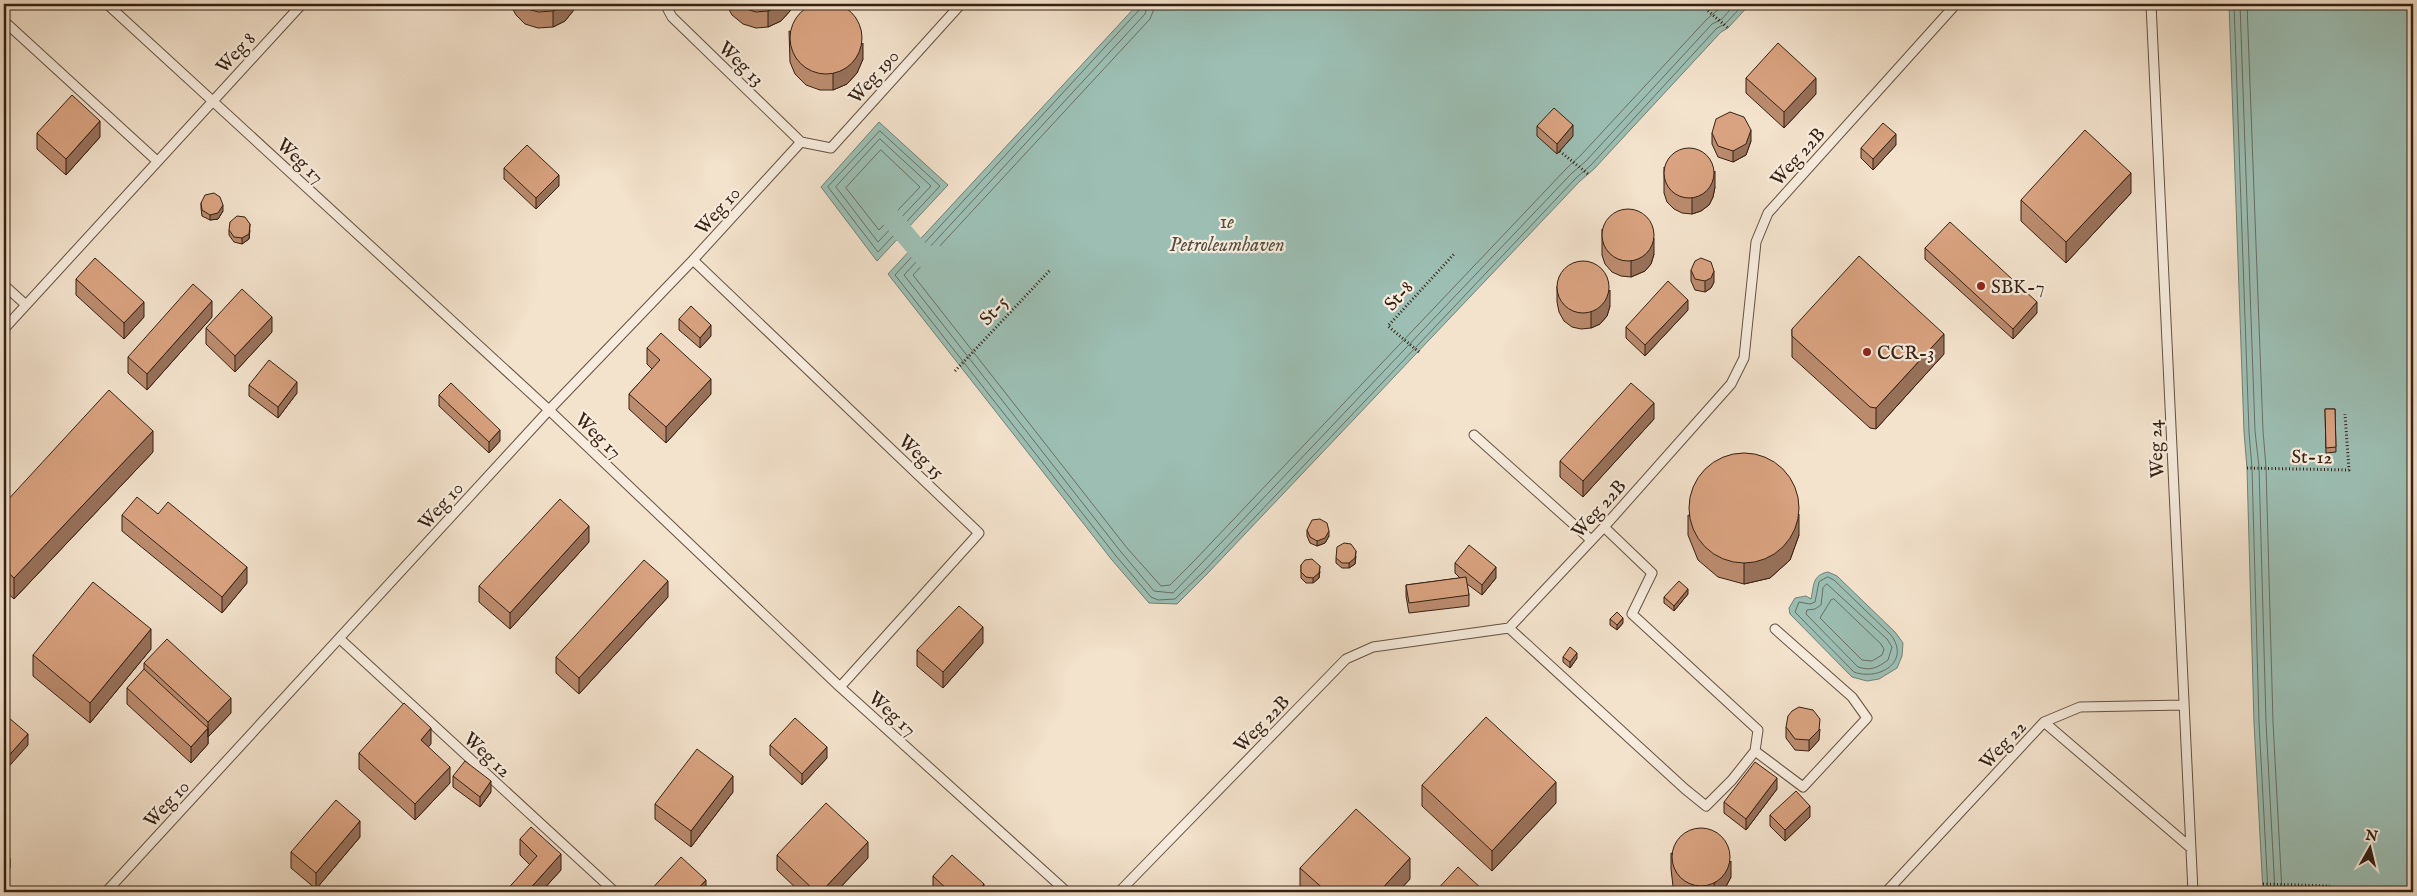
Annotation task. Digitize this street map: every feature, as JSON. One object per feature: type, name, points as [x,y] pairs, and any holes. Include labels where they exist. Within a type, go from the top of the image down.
[{"type":"lane","name":"Weg 17","points":[[107,4],[548,410],[840,687],[1067,892]]},
{"type":"lane","name":"Weg 8","points":[[4,329],[302,4]]},
{"type":"lane","name":"Weg 13","points":[[666,4],[672,17],[801,142]]},
{"type":"lane","name":"Weg 190","points":[[801,142],[831,148],[961,4]]},
{"type":"lane","name":"Weg 22B","points":[[1119,892],[1346,659],[1373,647],[1508,628],[1591,540],[1731,384],[1744,358],[1756,242],[1768,213],[1956,4]]},
{"type":"lane","name":"Weg 24","points":[[2151,4],[2193,892]]},
{"type":"lane","points":[[4,21],[157,161]]},
{"type":"lane","name":"Weg 10","points":[[106,892],[548,410],[693,260],[801,142]]},
{"type":"lane","name":"Weg 15","points":[[693,260],[979,533],[840,687]]},
{"type":"lane","points":[[4,285],[26,305]]},
{"type":"lane","points":[[1474,435],[1591,540]]},
{"type":"lane","points":[[1508,628],[1706,806],[1732,780],[1755,751],[1758,730],[1632,614],[1652,574],[1604,526]]},
{"type":"lane","points":[[1755,751],[1804,787],[1867,718],[1852,697],[1775,629]]},
{"type":"lane","name":"Weg 12","points":[[340,639],[615,892]]},
{"type":"lane","name":"Weg 22","points":[[1886,892],[2044,722],[2080,707],[2183,704]]},
{"type":"lane","points":[[2044,722],[2191,848]]},
{"type":"path","points":[[1700,4],[1728,28]]},
{"type":"path","points":[[1549,143],[1588,174]]},
{"type":"path","name":"St-8","points":[[1419,352],[1388,326],[1455,253]]},
{"type":"path","name":"St-5","points":[[955,371],[1051,269]]},
{"type":"path","name":"St-12","points":[[2247,468],[2349,470],[2345,414]]},
{"type":"path","points":[[2263,884],[2330,886]]},
{"type":"water","name":"1e Petroleumhaven","points":[[1138,4],[1750,4],[1728,28],[1721,32],[1594,169],[1580,181],[1177,604],[1149,603],[1112,560],[888,274]]},
{"type":"water","points":[[2229,4],[2413,4],[2413,892],[2263,892],[2254,723],[2247,468],[2244,432]]},
{"type":"water","points":[[879,122],[948,185],[877,261],[821,187]]},
{"type":"water","points":[[1828,572],[1837,576],[1895,632],[1903,643],[1902,656],[1897,668],[1879,679],[1867,681],[1852,677],[1790,614],[1789,608],[1795,598],[1806,596],[1811,599],[1816,578]]},
{"type":"building","points":[[833,2],[852,12],[860,24],[862,38],[860,52],[852,64],[840,72],[819,74],[800,64],[792,52],[790,31],[800,12],[812,4]]},
{"type":"building","points":[[521,4],[566,4],[553,11],[538,12],[525,8]]},
{"type":"building","points":[[737,4],[783,4],[768,11],[756,12]]},
{"type":"building","points":[[1778,43],[1816,78],[1784,112],[1746,78]]},
{"type":"building","points":[[72,95],[100,121],[66,159],[37,133]]},
{"type":"building","points":[[1554,108],[1573,125],[1557,144],[1537,126]]},
{"type":"building","points":[[1730,112],[1744,117],[1751,130],[1746,144],[1733,151],[1718,146],[1712,133],[1716,119]]},
{"type":"building","points":[[1883,123],[1896,134],[1873,159],[1861,148]]},
{"type":"building","points":[[2085,130],[2131,173],[2066,242],[2021,200]]},
{"type":"building","points":[[527,145],[559,175],[536,198],[504,168]]},
{"type":"building","points":[[1684,148],[1694,148],[1707,155],[1714,168],[1714,178],[1707,191],[1694,198],[1684,198],[1675,194],[1668,187],[1664,178],[1664,168],[1668,159],[1675,152]]},
{"type":"building","points":[[214,193],[220,197],[223,205],[218,213],[210,215],[202,210],[201,203],[205,195]]},
{"type":"building","points":[[1623,209],[1633,209],[1643,213],[1650,220],[1654,235],[1650,250],[1643,257],[1633,261],[1623,261],[1613,257],[1606,250],[1602,240],[1602,230],[1606,220],[1613,213]]},
{"type":"building","points":[[237,216],[245,217],[250,224],[249,234],[242,238],[234,237],[229,230],[230,222]]},
{"type":"building","name":"SBK-7","points":[[1950,222],[2037,302],[2013,329],[1925,248]]},
{"type":"building","name":"CCR-3","points":[[1859,256],[1944,334],[1876,408],[1870,407],[1792,336],[1792,329]]},
{"type":"building","points":[[95,258],[144,302],[124,323],[76,279]]},
{"type":"building","points":[[1701,258],[1711,262],[1714,271],[1711,278],[1705,281],[1695,279],[1691,270],[1695,261]]},
{"type":"building","points":[[1578,261],[1588,261],[1602,268],[1609,282],[1609,292],[1602,306],[1588,313],[1578,313],[1568,309],[1561,302],[1557,292],[1557,282],[1561,272],[1568,265]]},
{"type":"building","points":[[1668,281],[1688,300],[1645,345],[1626,327]]},
{"type":"building","points":[[193,284],[212,301],[147,374],[128,357]]},
{"type":"building","points":[[242,289],[272,317],[235,356],[206,328]]},
{"type":"building","points":[[691,306],[711,325],[700,338],[679,319]]},
{"type":"building","points":[[661,333],[711,379],[666,427],[629,394],[660,360],[647,348]]},
{"type":"building","points":[[269,360],[297,382],[278,407],[249,385]]},
{"type":"building","points":[[451,383],[500,430],[489,442],[439,395]]},
{"type":"building","points":[[1631,383],[1654,403],[1583,481],[1560,461]]},
{"type":"building","points":[[109,390],[153,431],[14,578],[4,569],[4,504]]},
{"type":"building","points":[[2325,409],[2335,409],[2336,447],[2326,448]]},
{"type":"building","points":[[1744,453],[1755,454],[1765,458],[1783,469],[1794,487],[1798,497],[1798,519],[1794,529],[1783,547],[1765,558],[1755,562],[1744,563],[1733,562],[1723,558],[1705,547],[1694,529],[1690,519],[1689,508],[1690,497],[1694,487],[1705,469],[1723,458],[1733,454]]},
{"type":"building","points":[[137,497],[158,514],[168,502],[247,567],[222,597],[122,515]]},
{"type":"building","points":[[560,499],[589,526],[510,613],[479,586]]},
{"type":"building","points":[[1320,519],[1327,523],[1329,531],[1325,538],[1317,541],[1310,537],[1307,530],[1312,520]]},
{"type":"building","points":[[1344,543],[1351,544],[1356,551],[1355,558],[1349,563],[1342,563],[1336,558],[1337,547]]},
{"type":"building","points":[[1469,545],[1496,567],[1482,585],[1455,563]]},
{"type":"building","points":[[1312,559],[1320,566],[1319,573],[1313,578],[1306,577],[1301,572],[1301,565],[1305,560]]},
{"type":"building","points":[[644,560],[668,581],[579,678],[556,657]]},
{"type":"building","points":[[1466,577],[1469,595],[1409,603],[1406,585]]},
{"type":"building","points":[[1679,581],[1688,589],[1674,606],[1664,597]]},
{"type":"building","points":[[93,582],[151,629],[90,703],[33,655]]},
{"type":"building","points":[[959,606],[983,627],[943,672],[917,650]]},
{"type":"building","points":[[1617,612],[1623,618],[1617,625],[1610,619]]},
{"type":"building","points":[[167,639],[231,698],[208,722],[144,663]]},
{"type":"building","points":[[1570,647],[1577,653],[1570,662],[1563,657]]},
{"type":"building","points":[[144,669],[208,728],[191,747],[127,688]]},
{"type":"building","points":[[404,703],[431,728],[421,740],[450,767],[415,804],[359,753]]},
{"type":"building","points":[[1799,707],[1813,710],[1820,719],[1819,730],[1809,740],[1795,739],[1786,727],[1788,716]]},
{"type":"building","points":[[1486,717],[1556,782],[1492,851],[1422,785]]},
{"type":"building","points":[[9,718],[28,734],[4,761],[4,724]]},
{"type":"building","points":[[795,718],[827,747],[802,774],[770,745]]},
{"type":"building","points":[[697,749],[733,776],[691,831],[655,804]]},
{"type":"building","points":[[465,761],[491,781],[480,797],[453,776]]},
{"type":"building","points":[[1755,762],[1777,778],[1746,819],[1724,802]]},
{"type":"building","points":[[1796,791],[1810,806],[1785,830],[1770,815]]},
{"type":"building","points":[[336,800],[360,821],[316,873],[291,852]]},
{"type":"building","points":[[826,803],[868,842],[821,892],[816,892],[777,855]]},
{"type":"building","points":[[1356,809],[1410,858],[1379,892],[1327,892],[1300,868]]},
{"type":"building","points":[[531,827],[561,854],[527,892],[505,892],[537,856],[520,839]]},
{"type":"building","points":[[1695,828],[1707,828],[1722,836],[1730,851],[1730,863],[1722,878],[1707,886],[1695,886],[1680,878],[1672,863],[1672,851],[1680,836]]},
{"type":"building","points":[[4,852],[10,858],[4,864]]},
{"type":"building","points":[[952,855],[984,884],[977,892],[950,892],[933,876]]},
{"type":"building","points":[[681,857],[706,880],[695,892],[649,892]]},
{"type":"building","points":[[1458,867],[1483,890],[1480,892],[1435,892]]},
{"type":"waterway","points":[[886,212],[925,258],[936,255]]},
{"type":"place","name":"SBK-7","points":[[1981,286]]},
{"type":"place","name":"CCR-3","points":[[1867,352]]}]
